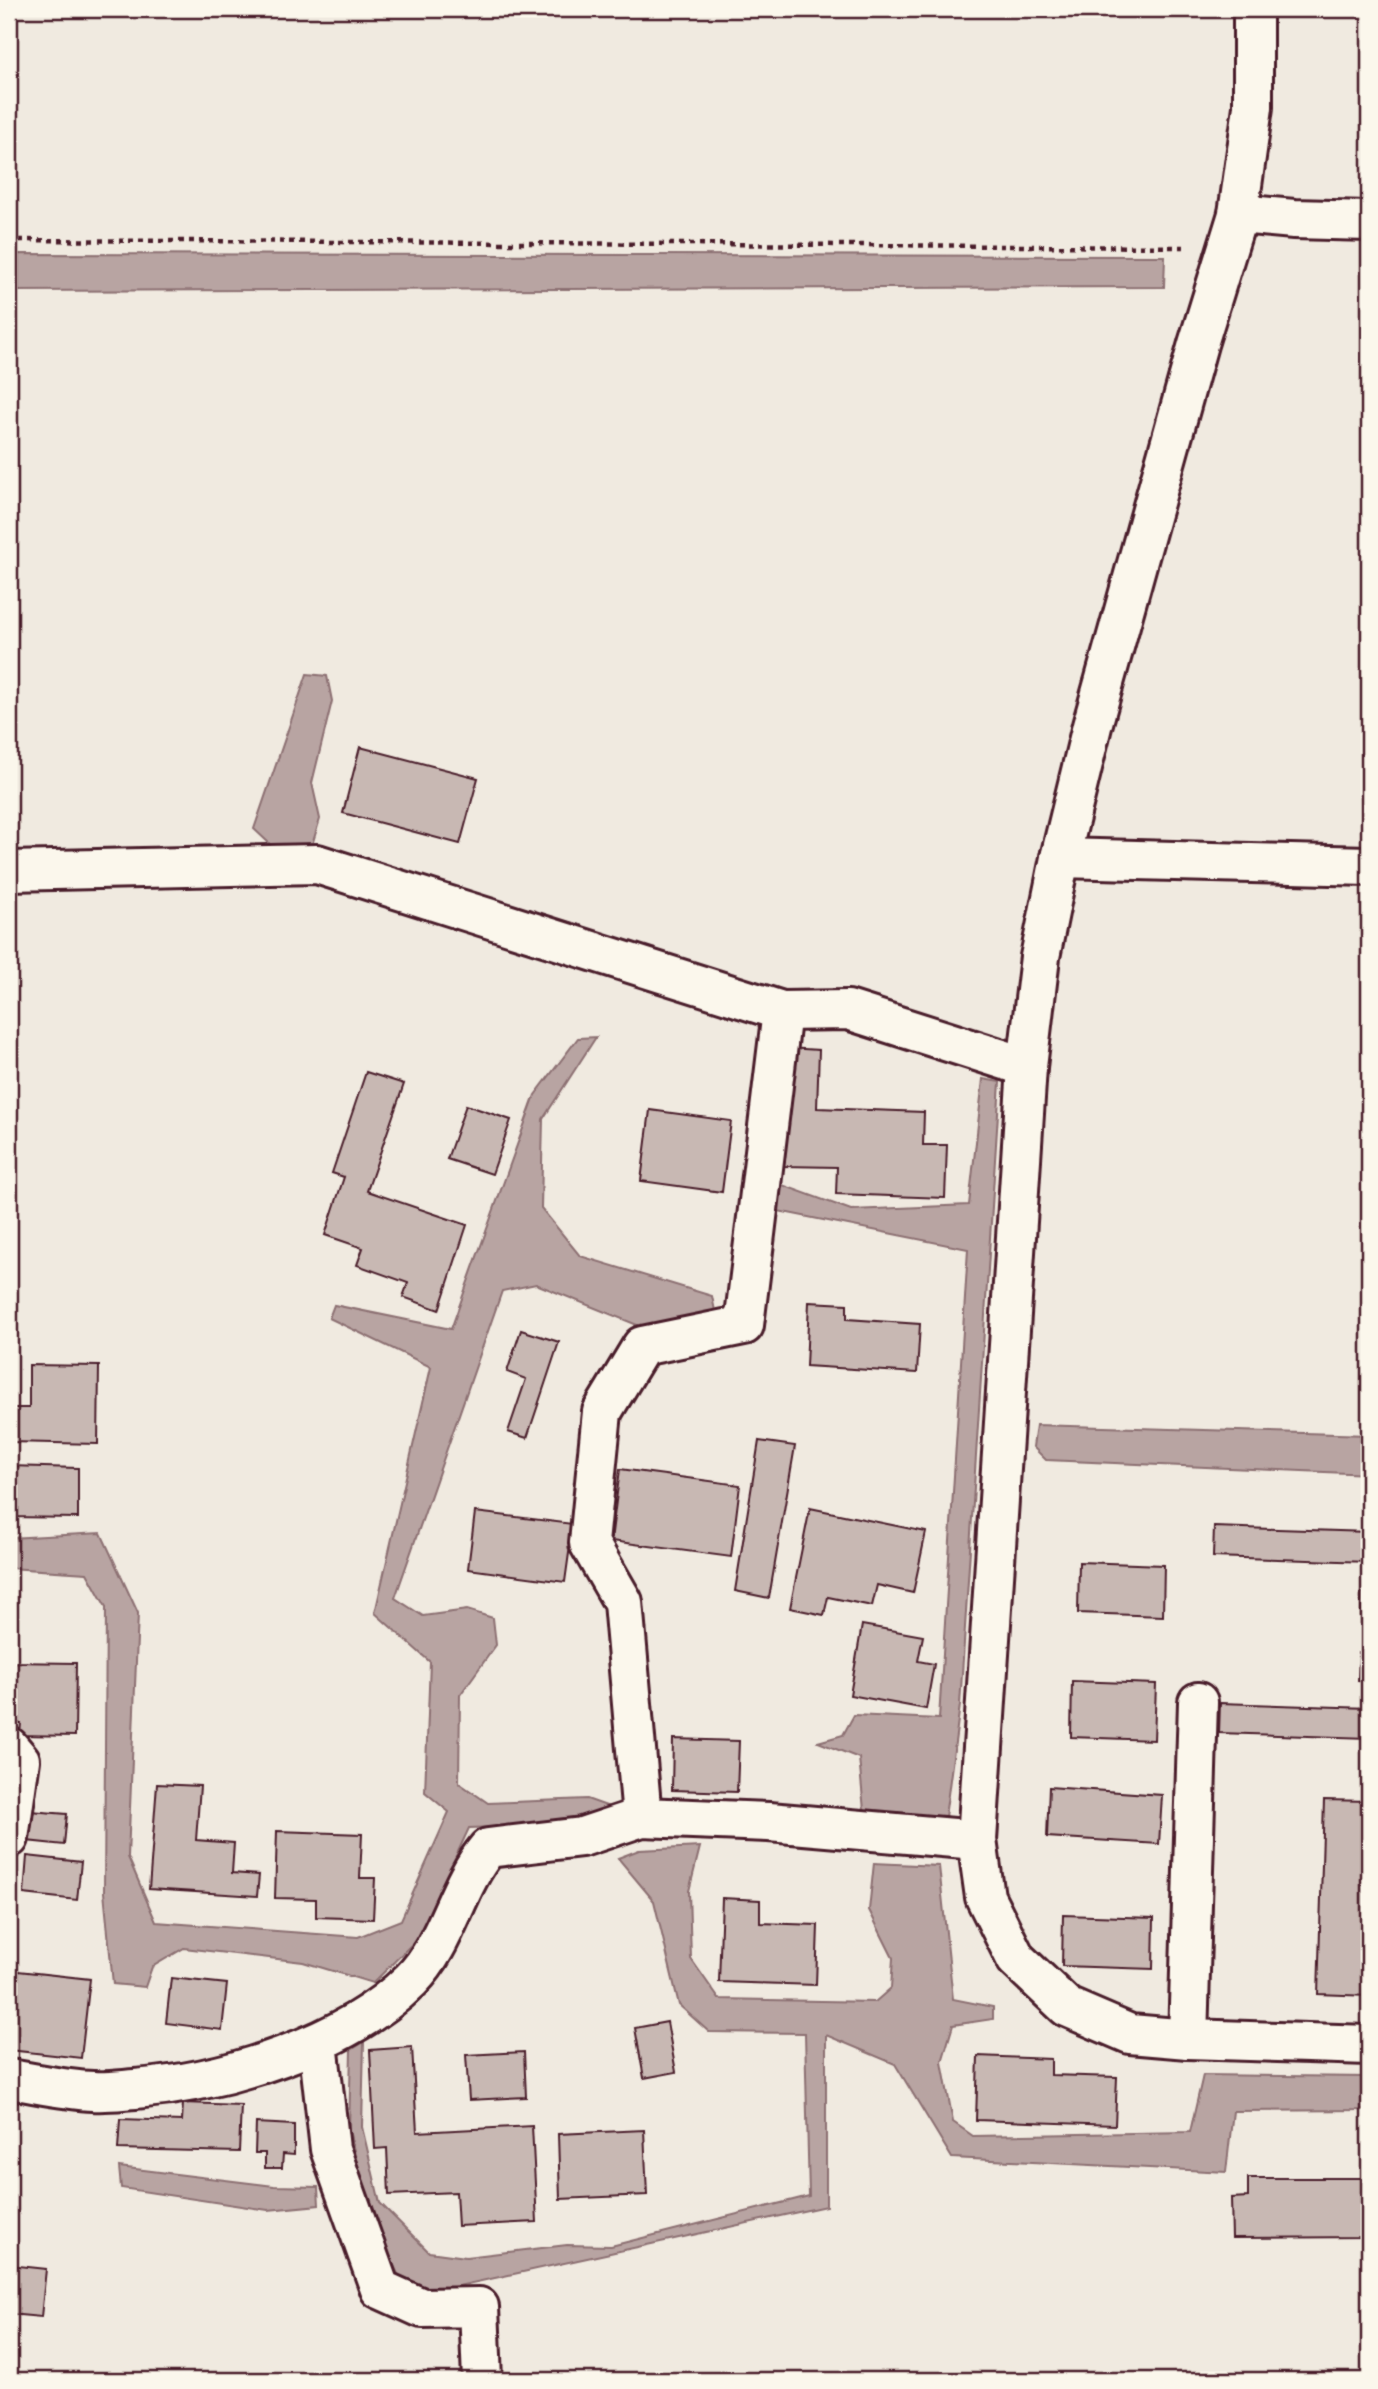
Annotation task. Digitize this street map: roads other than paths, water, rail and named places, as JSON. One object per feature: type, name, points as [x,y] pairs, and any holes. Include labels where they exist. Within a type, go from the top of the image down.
[{"type":"street","points":[[1253,9],[1253,107],[1234,231],[1199,344],[1092,726],[1060,858],[1040,957],[1027,1067],[977,1840],[985,1896],[1016,1959],[1067,2007],[1130,2034],[1188,2039],[1369,2045]]},
{"type":"street","points":[[1234,231],[1294,219],[1369,221]]},
{"type":"street","points":[[1060,858],[1369,866]]},
{"type":"street","points":[[9,871],[317,864],[782,1011],[848,1010],[1027,1067]]},
{"type":"street","points":[[642,1817],[624,1602],[589,1543],[601,1412],[642,1346],[744,1325],[782,1011]]},
{"type":"street","points":[[1188,2039],[1198,1702]]},
{"type":"street","points":[[9,1747],[20,1760],[9,1838]]},
{"type":"street","points":[[9,2079],[94,2092],[173,2086],[257,2066],[318,2043],[377,2007],[412,1979],[436,1946],[475,1864],[488,1848],[582,1838],[642,1817],[769,1822],[977,1840]]},
{"type":"street","points":[[318,2043],[330,2149],[380,2289],[422,2308],[479,2307],[482,2380]]}]
